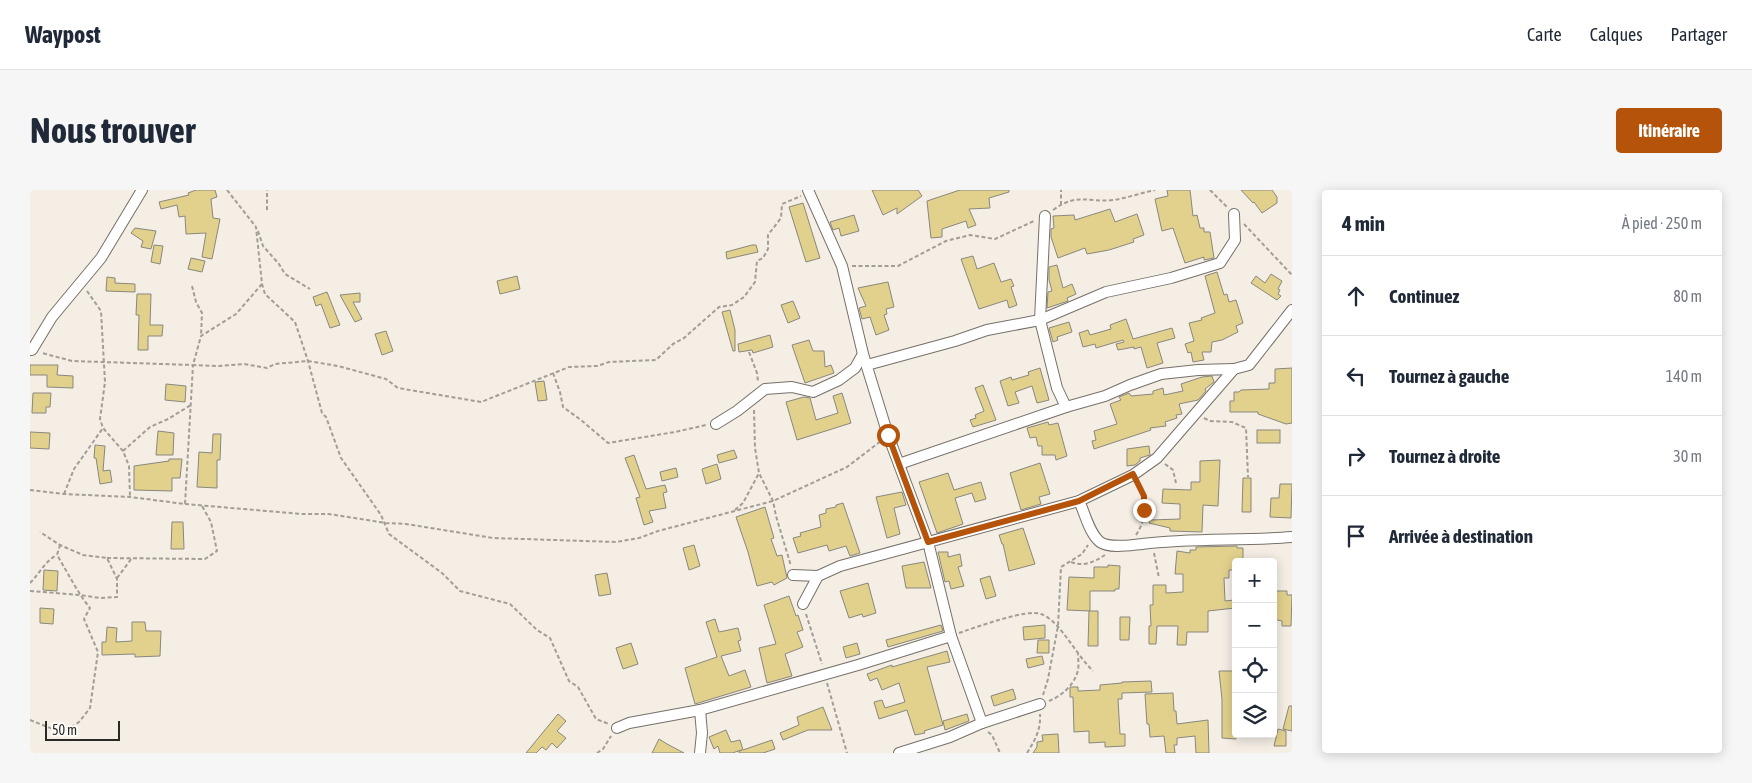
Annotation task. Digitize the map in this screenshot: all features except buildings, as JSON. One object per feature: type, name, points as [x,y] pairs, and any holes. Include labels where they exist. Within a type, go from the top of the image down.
[{"type":"street","points":[[31,350],[52,317],[101,258],[142,190]]},
{"type":"street","points":[[810,191],[842,266],[866,365],[888,435],[928,542],[951,636],[982,723]]},
{"type":"street","points":[[866,365],[955,341],[987,330],[1040,320],[1106,292],[1171,278],[1220,263],[1235,240],[1234,214]]},
{"type":"street","points":[[1045,216],[1040,320],[1057,388],[1066,407]]},
{"type":"street","points":[[899,464],[1066,407],[1105,396],[1162,374],[1234,369],[1249,365],[1292,310]]},
{"type":"street","points":[[716,424],[737,411],[765,389],[792,387],[813,392],[839,380],[855,368],[863,354]]},
{"type":"street","points":[[793,575],[818,576],[840,566],[1079,501],[1133,474],[1157,458],[1234,369]]},
{"type":"street","points":[[1079,501],[1094,534],[1101,543],[1112,545],[1194,539],[1292,537]]},
{"type":"street","points":[[803,604],[818,576]]},
{"type":"street","points":[[617,728],[629,723],[700,710],[858,665],[951,636]]},
{"type":"street","points":[[899,753],[950,737],[982,723],[1040,704]]},
{"type":"street","points":[[700,710],[702,733],[700,753]]},
{"type":"path","points":[[227,190],[256,227],[263,246],[285,274],[310,289]]},
{"type":"path","points":[[267,190],[267,210]]},
{"type":"path","points":[[1061,190],[1061,204]]},
{"type":"path","points":[[842,266],[898,266],[946,242],[970,235],[995,239],[1045,216],[1061,204],[1079,198],[1114,200],[1155,190]]},
{"type":"path","points":[[1210,190],[1292,275]]},
{"type":"path","points":[[31,350],[72,361],[218,366],[244,364],[267,368],[275,364],[308,361],[338,366],[386,379],[398,388],[481,402],[568,367],[597,366],[609,362],[656,360],[720,307],[732,305],[744,297],[755,282],[757,262],[763,258],[768,250],[768,235],[781,218],[782,204],[810,191]]},
{"type":"path","points":[[256,227],[262,284],[265,294],[295,322],[322,413],[326,416],[341,458],[386,523],[389,534],[442,573],[460,591],[510,604],[537,630],[550,638],[568,680],[578,687],[596,718],[617,728],[603,749],[597,753]]},
{"type":"path","points":[[82,282],[101,311],[105,382],[100,419],[103,428],[123,451],[129,466],[130,497]]},
{"type":"path","points":[[201,336],[236,314],[262,284]]},
{"type":"path","points":[[185,504],[193,365],[201,336],[202,313],[196,302],[192,286]]},
{"type":"path","points":[[749,352],[757,373],[755,448],[759,473],[774,501],[776,516],[793,575]]},
{"type":"path","points":[[553,373],[563,406],[608,443],[716,424]]},
{"type":"path","points":[[123,451],[150,427],[191,405]]},
{"type":"path","points":[[1196,413],[1210,421],[1232,422],[1246,428],[1248,477]]},
{"type":"path","points":[[64,494],[74,469],[103,428]]},
{"type":"path","points":[[30,490],[64,494],[130,497],[185,504],[302,514],[329,514],[493,538],[616,542],[639,538],[658,531],[774,501],[847,467],[888,435]]},
{"type":"path","points":[[1157,458],[1173,470],[1176,483]]},
{"type":"path","points":[[734,511],[743,503],[759,473]]},
{"type":"path","points":[[1130,545],[1142,527],[1144,510],[1144,496],[1133,474]]},
{"type":"path","points":[[40,532],[60,545],[83,555],[107,558],[205,559],[217,551],[211,522],[202,505]]},
{"type":"path","points":[[1027,753],[1037,736],[1041,724],[1040,704],[1048,679],[1058,626],[1061,567],[1082,554],[1094,534]]},
{"type":"path","points":[[30,583],[39,574],[48,560],[57,555],[60,545]]},
{"type":"path","points":[[1071,562],[1078,565],[1093,563],[1107,554],[1112,545]]},
{"type":"path","points":[[30,720],[63,732],[79,722],[90,708],[98,652],[84,619],[90,608],[80,595],[57,555]]},
{"type":"path","points":[[30,592],[100,598],[117,597],[116,579],[107,558]]},
{"type":"path","points":[[116,579],[132,558]]},
{"type":"path","points":[[803,604],[825,674],[845,752]]},
{"type":"path","points":[[951,636],[989,622],[1041,613],[1058,626],[1078,654],[1093,670]]},
{"type":"path","points":[[1040,704],[1058,698],[1067,689],[1078,670],[1078,654]]},
{"type":"path","points":[[982,723],[992,735],[1000,753]]},
{"type":"route","points":[[888,435],[928,542],[1079,501],[1133,474],[1144,496],[1144,510]]}]
